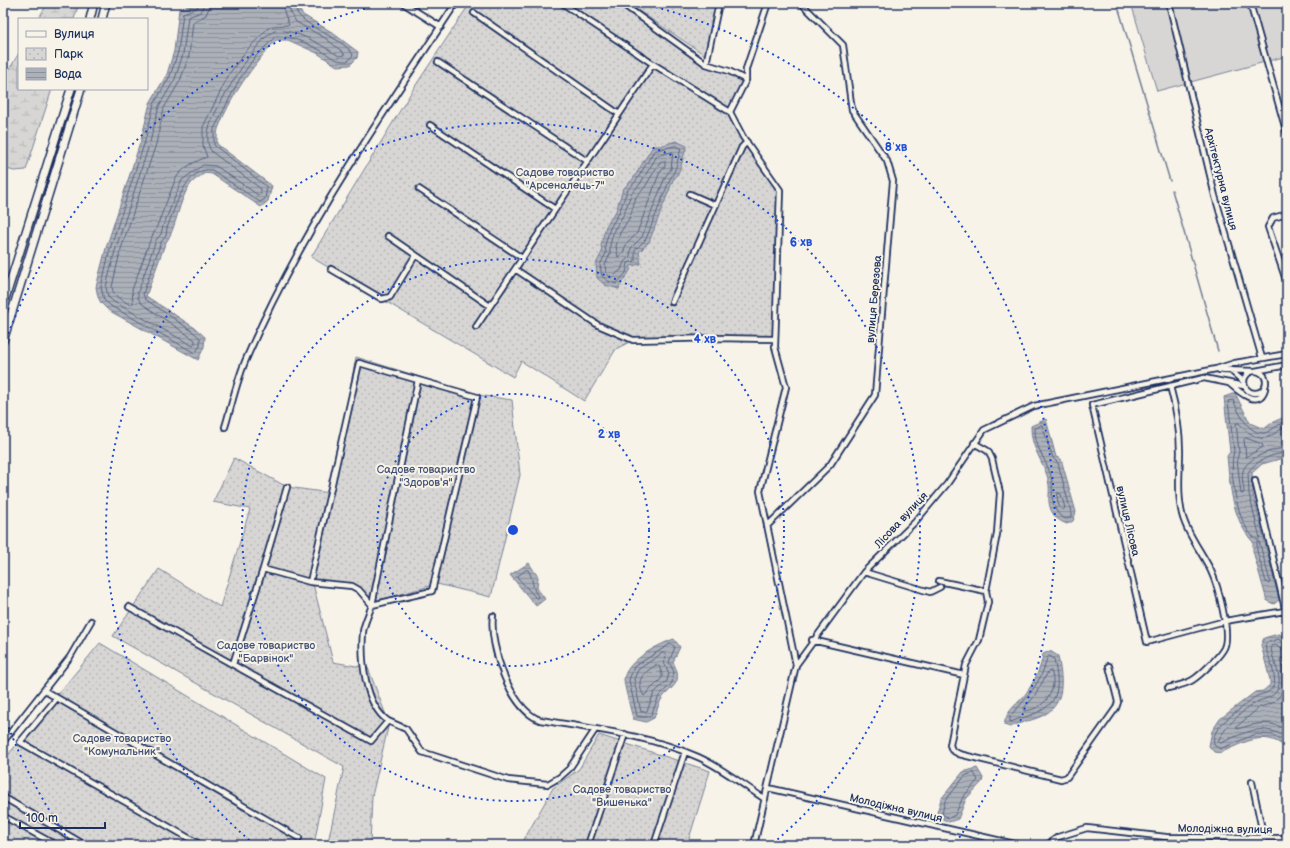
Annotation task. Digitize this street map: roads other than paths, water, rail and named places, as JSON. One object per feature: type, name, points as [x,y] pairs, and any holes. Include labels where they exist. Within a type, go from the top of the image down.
[{"type":"main road","points":[[90,18],[94,3]]},
{"type":"main road","points":[[102,18],[106,3]]},
{"type":"main road","points":[[3,305],[71,90]]},
{"type":"main road","points":[[3,341],[81,90]]},
{"type":"street","points":[[403,3],[441,26]]},
{"type":"street","points":[[225,427],[246,358],[292,260],[456,3]]},
{"type":"street","points":[[562,3],[653,64],[730,112],[747,142],[780,190],[775,347],[786,387],[760,491],[796,665]]},
{"type":"street","points":[[620,3],[706,64],[729,71],[746,80]]},
{"type":"street","points":[[706,64],[719,3]]},
{"type":"street","points":[[730,112],[746,80],[746,69],[768,3]]},
{"type":"street","name":"вулиця Березова","points":[[767,526],[830,465],[875,395],[893,181],[887,160],[852,110],[842,45],[801,3]]},
{"type":"street","name":"Архітектурна вулиця","points":[[1168,3],[1214,196],[1262,358]]},
{"type":"street","points":[[1250,3],[1287,134]]},
{"type":"street","points":[[474,13],[619,114]]},
{"type":"street","points":[[438,62],[587,161]]},
{"type":"street","points":[[476,327],[653,64]]},
{"type":"street","points":[[430,125],[555,209]]},
{"type":"street","points":[[672,302],[742,147],[747,142]]},
{"type":"street","points":[[419,189],[522,258]]},
{"type":"street","points":[[690,194],[715,205]]},
{"type":"street","points":[[1287,214],[1273,218],[1268,227],[1287,283]]},
{"type":"street","points":[[388,236],[415,256],[490,306]]},
{"type":"street","points":[[331,269],[382,299],[390,297],[415,256]]},
{"type":"street","points":[[515,269],[598,325],[633,340],[717,338],[775,340]]},
{"type":"street","points":[[1216,370],[1235,363],[1287,354]]},
{"type":"street","points":[[310,582],[359,363],[476,397],[432,591],[372,605]]},
{"type":"street","points":[[1216,370],[1255,370],[1287,365]]},
{"type":"street","name":"Лісова вулиця","points":[[754,845],[796,665],[812,640],[864,572],[915,522],[947,484],[974,442],[984,430],[1034,406],[1216,370]]},
{"type":"street","points":[[1230,370],[1253,393],[1260,392],[1266,386]]},
{"type":"street","points":[[1244,384],[1248,373],[1255,370]]},
{"type":"street","points":[[1229,383],[1240,393],[1249,398],[1257,399],[1261,396],[1266,386],[1264,376],[1255,370]]},
{"type":"street","points":[[1168,688],[1196,680],[1221,654],[1227,638],[1225,621],[1211,572],[1181,510],[1179,484],[1179,422],[1170,386],[1204,378],[1229,383],[1244,384]]},
{"type":"street","points":[[418,380],[372,605],[363,630],[362,669],[376,708],[380,715],[406,728],[422,752],[508,780],[548,784],[560,777],[569,769],[595,730]]},
{"type":"street","name":"вулиця Лісова","points":[[1170,386],[1092,405],[1147,642],[1225,621]]},
{"type":"street","points":[[974,442],[988,451],[992,459],[1000,493],[997,534],[986,591],[988,602],[979,640],[966,665],[950,745],[952,750],[959,754],[1061,779],[1067,777],[1116,708],[1118,702],[1109,666]]},
{"type":"street","points":[[1255,481],[1287,617]]},
{"type":"street","points":[[233,664],[264,569],[287,487]]},
{"type":"street","points":[[264,569],[310,582],[352,586],[359,590],[372,605]]},
{"type":"street","points":[[864,572],[930,592],[940,587]]},
{"type":"street","points":[[939,581],[986,591]]},
{"type":"street","points":[[129,607],[371,741],[388,720]]},
{"type":"street","points":[[1225,621],[1285,611]]},
{"type":"street","points":[[493,616],[491,628],[498,661],[509,686],[526,711],[532,717],[540,720],[625,734],[685,752],[699,757],[722,770],[765,799]]},
{"type":"street","points":[[3,742],[70,657],[91,621]]},
{"type":"street","points":[[812,640],[964,675]]},
{"type":"street","points":[[44,691],[298,838]]},
{"type":"street","points":[[57,698],[20,742],[201,845]]},
{"type":"street","points":[[588,845],[625,734]]},
{"type":"street","points":[[654,845],[685,752]]},
{"type":"street","points":[[1252,782],[1264,839]]},
{"type":"street","name":"Молодіжна вулиця","points":[[768,788],[1019,845]]},
{"type":"street","points":[[3,797],[85,845]]},
{"type":"street","points":[[3,816],[56,845]]},
{"type":"street","name":"Молодіжна вулиця","points":[[1047,845],[1058,837],[1087,828],[1166,837],[1287,838]]},
{"type":"water","points":[[199,3],[299,3],[298,8],[303,15],[330,31],[358,52],[357,58],[350,65],[337,66],[317,53],[288,40],[276,40],[243,82],[229,105],[218,129],[217,144],[272,186],[268,201],[261,207],[212,174],[205,173],[191,183],[186,191],[146,296],[195,328],[205,337],[204,347],[198,360],[108,310],[101,303],[96,287],[106,248],[141,140],[150,103],[167,74],[174,51],[179,9]]},
{"type":"water","points":[[676,141],[687,146],[680,168],[673,180],[649,242],[639,252],[641,264],[631,266],[629,273],[621,282],[619,289],[605,285],[597,278],[596,264],[602,252],[601,245],[606,226],[616,211],[623,189],[633,179],[653,146],[660,146]]},
{"type":"water","points":[[1235,393],[1250,423],[1264,429],[1273,422],[1287,416],[1287,457],[1262,464],[1252,473],[1253,494],[1279,600],[1274,604],[1267,601],[1253,551],[1253,542],[1240,523],[1233,502],[1227,456],[1230,452],[1224,397]]},
{"type":"water","points":[[1046,419],[1056,457],[1061,459],[1076,512],[1073,521],[1067,524],[1058,519],[1051,510],[1049,503],[1048,477],[1031,435],[1031,426]]},
{"type":"water","points":[[529,563],[538,577],[537,588],[545,599],[536,606],[510,575]]},
{"type":"water","points":[[1278,634],[1284,636],[1287,649],[1287,749],[1271,739],[1263,738],[1254,739],[1220,753],[1214,752],[1209,746],[1212,731],[1220,719],[1255,692],[1263,691],[1270,685],[1261,645],[1264,638]]},
{"type":"water","points":[[674,639],[680,647],[673,662],[677,674],[676,682],[663,697],[654,718],[646,722],[633,719],[624,682],[626,672],[644,654]]},
{"type":"water","points":[[1050,651],[1058,656],[1061,673],[1061,689],[1056,705],[1050,711],[1038,718],[1010,727],[1004,725],[1005,719],[1010,711],[1024,696],[1033,683],[1043,654]]},
{"type":"water","points":[[977,768],[983,778],[982,782],[966,799],[958,819],[949,822],[936,816],[941,799],[963,772]]},
{"type":"waterway","points":[[1117,3],[1170,181]]},
{"type":"waterway","points":[[1172,190],[1218,351]]},
{"type":"railway","points":[[3,8],[6,3]]},
{"type":"park label","name":"Садове товариство \"Арсеналець-7\"","points":[[565,178]]},
{"type":"park label","name":"Садове товариство \"Здоров'я\"","points":[[426,475]]},
{"type":"park label","name":"Садове товариство \"Барвінок\"","points":[[266,651]]},
{"type":"park label","name":"Садове товариство \"Комунальник\"","points":[[122,744]]},
{"type":"park label","name":"Садове товариство \"Вишенька\"","points":[[622,795]]}]
